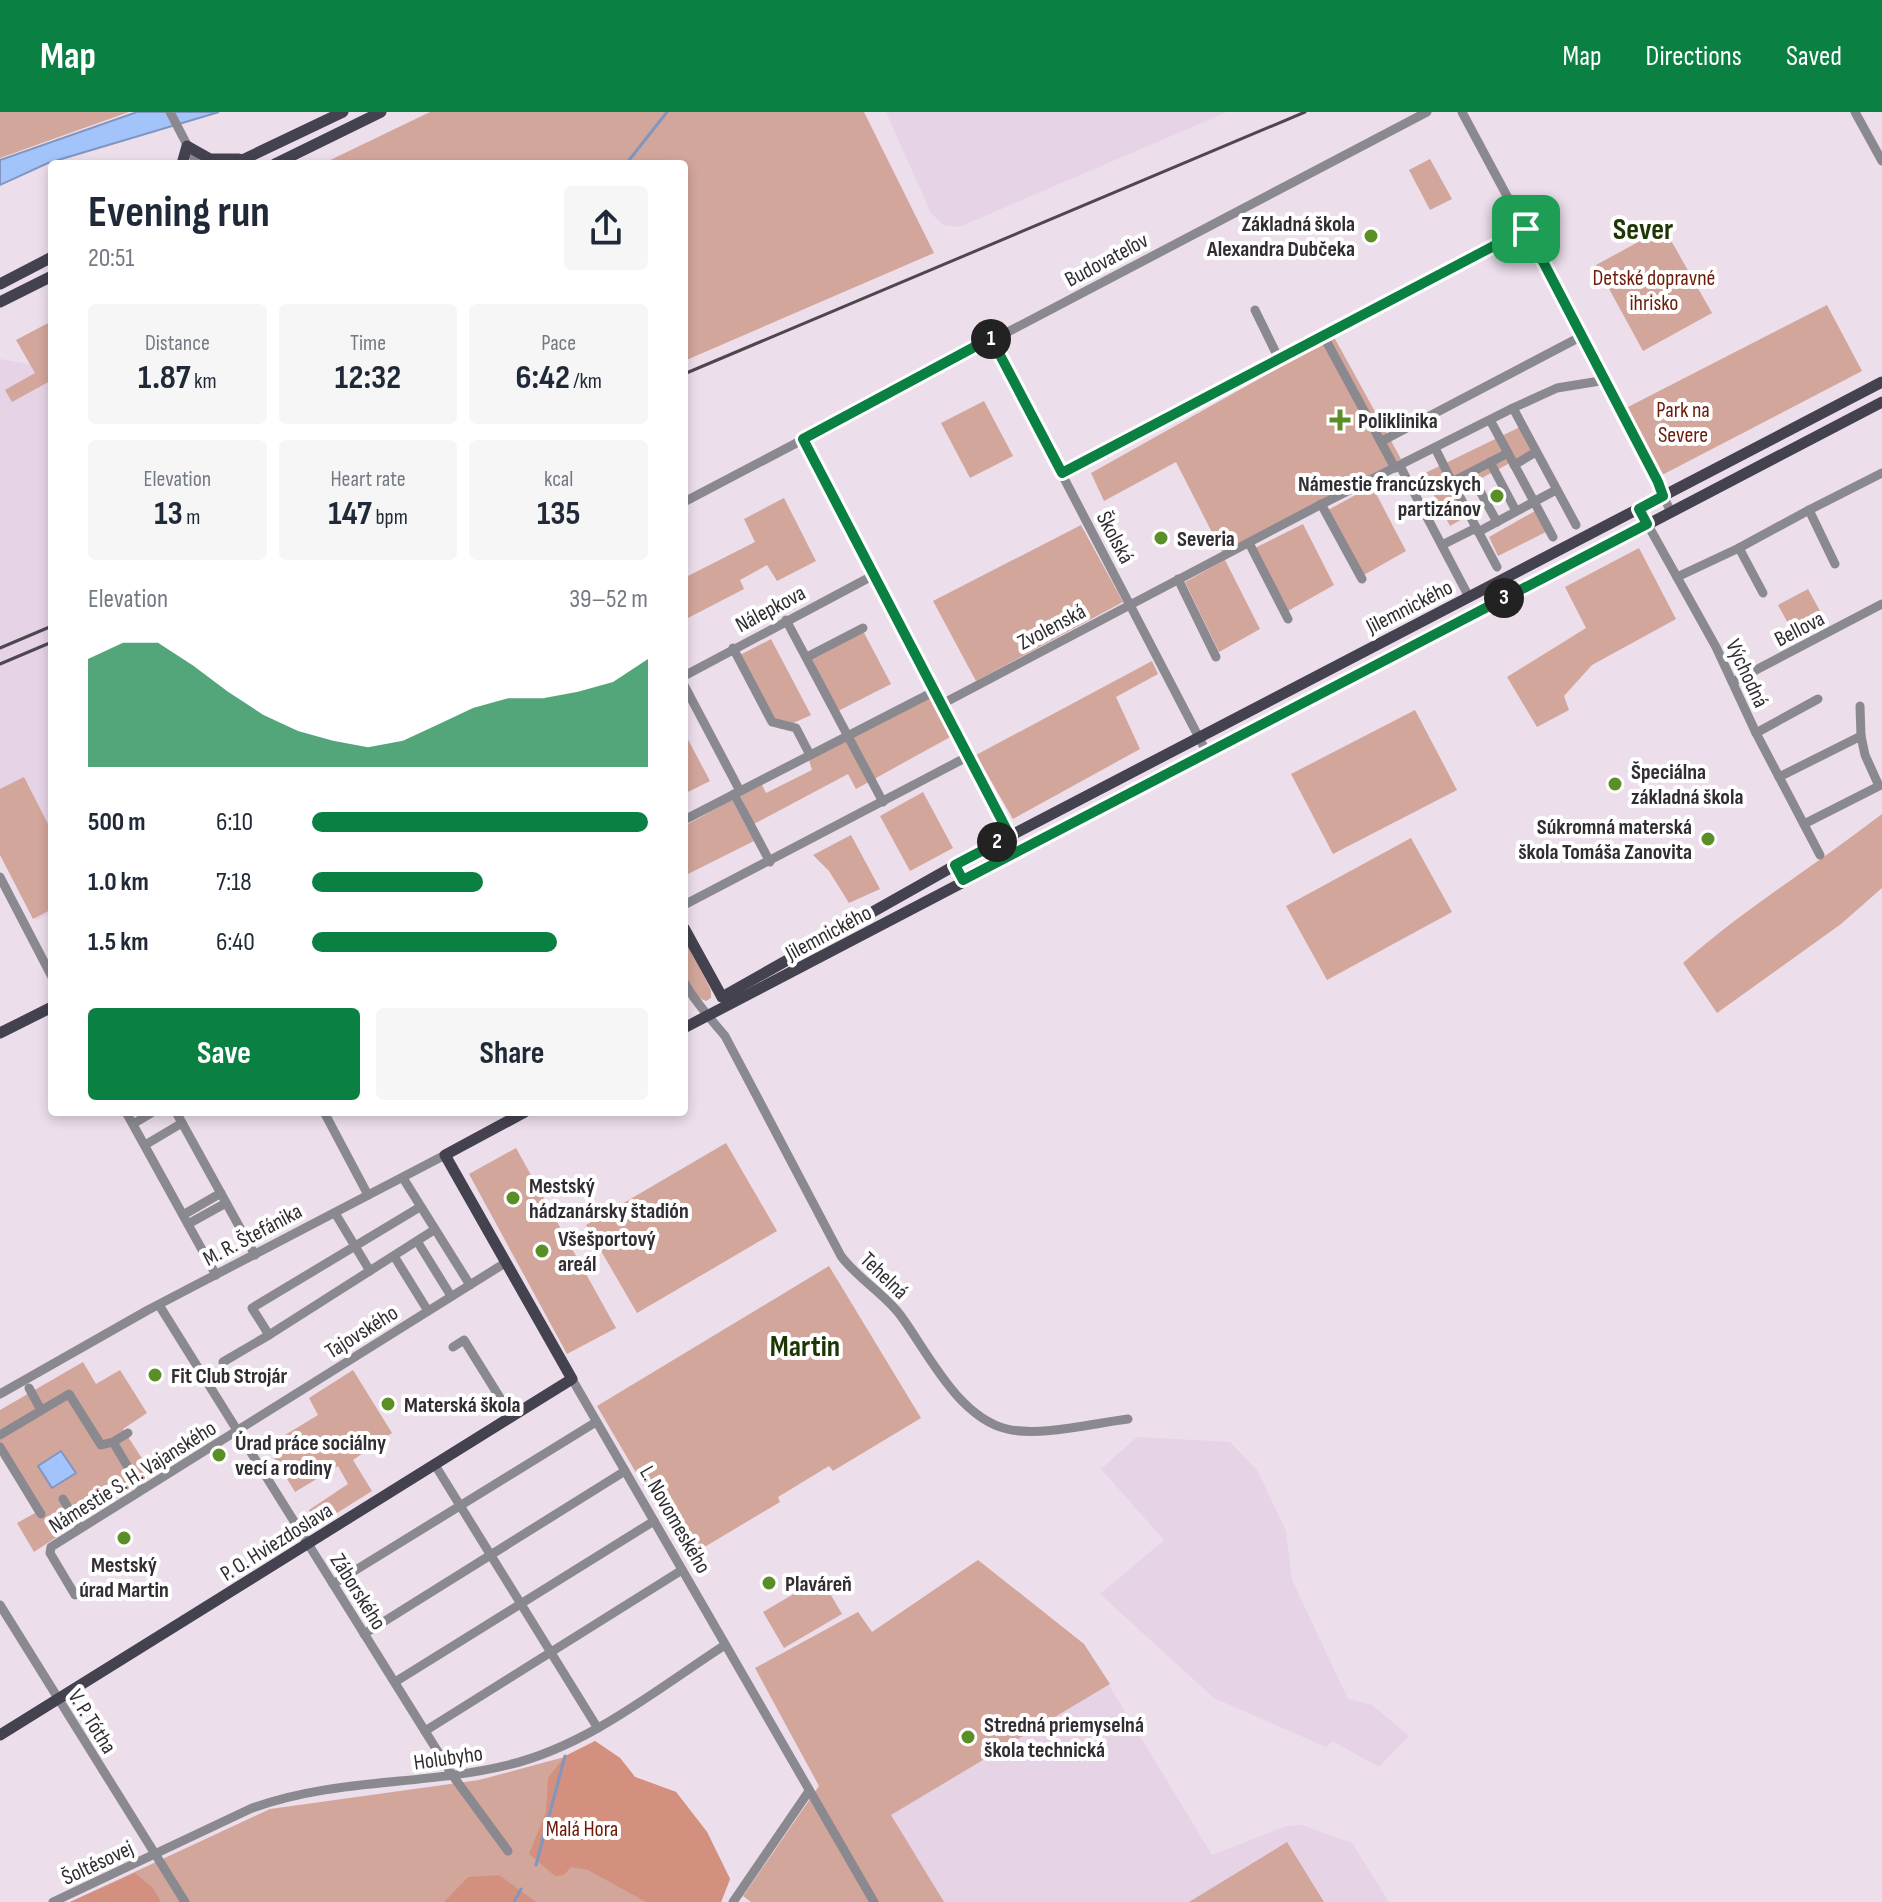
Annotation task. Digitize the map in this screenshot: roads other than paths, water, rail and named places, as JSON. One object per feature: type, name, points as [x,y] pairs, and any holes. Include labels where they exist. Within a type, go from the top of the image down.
[{"type":"main road","points":[[241,160],[343,112]]},
{"type":"main road","points":[[283,160],[381,112]]},
{"type":"main road","points":[[182,160],[184,141],[214,160]]},
{"type":"main road","points":[[0,284],[48,259]]},
{"type":"main road","points":[[0,302],[48,278]]},
{"type":"main road","name":"Jilemnického","points":[[722,997],[955,865],[1882,382]]},
{"type":"main road","name":"Jilemnického","points":[[710,1014],[1882,402]]},
{"type":"main road","points":[[688,935],[722,997],[710,1014],[688,1026]]},
{"type":"main road","points":[[0,1033],[48,1009]]},
{"type":"main road","name":"M. R. Štefánika","points":[[445,1155],[518,1116]]},
{"type":"main road","name":"L. Novomeského","points":[[445,1155],[572,1379]]},
{"type":"main road","name":"P. O. Hviezdoslava","points":[[0,1735],[572,1379]]},
{"type":"street","points":[[170,112],[195,160]]},
{"type":"street","name":"Budovateľov","points":[[688,500],[991,338],[1427,112]]},
{"type":"street","points":[[1462,112],[1606,380],[1671,512]]},
{"type":"street","points":[[1855,112],[1882,161]]},
{"type":"street","points":[[1062,473],[1526,229]]},
{"type":"street","points":[[1255,310],[1279,359]]},
{"type":"street","points":[[1323,335],[1469,597]]},
{"type":"street","points":[[1382,441],[1582,336]]},
{"type":"street","name":"Školská","points":[[991,338],[1207,753]]},
{"type":"street","name":"Zvolenská","points":[[942,704],[1321,504],[1436,450],[1513,408],[1557,388],[1606,380]]},
{"type":"street","points":[[1513,408],[1576,525]]},
{"type":"street","points":[[1490,420],[1553,537]]},
{"type":"street","points":[[803,439],[1010,836]]},
{"type":"street","points":[[1436,450],[1497,567]]},
{"type":"street","points":[[1514,465],[1536,452]]},
{"type":"street","points":[[1452,482],[1508,453]]},
{"type":"street","points":[[1490,462],[1516,511]]},
{"type":"street","points":[[1470,473],[1497,522]]},
{"type":"street","points":[[1677,577],[1882,473]]},
{"type":"street","points":[[1439,541],[1497,522],[1556,490]]},
{"type":"street","points":[[1321,504],[1362,579]]},
{"type":"street","name":"Východná","points":[[1639,509],[1733,682],[1820,855]]},
{"type":"street","points":[[1809,510],[1835,564]]},
{"type":"street","points":[[1249,543],[1288,619]]},
{"type":"street","points":[[1739,548],[1763,593]]},
{"type":"street","name":"Nálepkova","points":[[688,674],[874,575]]},
{"type":"street","points":[[1178,579],[1216,657]]},
{"type":"street","name":"Bellova","points":[[1733,682],[1882,604]]},
{"type":"street","points":[[786,620],[883,802]]},
{"type":"street","points":[[807,657],[863,628]]},
{"type":"street","points":[[733,648],[772,722],[796,728],[810,755]]},
{"type":"street","points":[[688,818],[935,691]]},
{"type":"street","points":[[688,693],[770,862]]},
{"type":"street","points":[[1756,733],[1818,699]]},
{"type":"street","points":[[1804,824],[1879,786],[1865,755],[1860,706]]},
{"type":"street","points":[[1779,777],[1861,736]]},
{"type":"street","points":[[688,903],[967,757]]},
{"type":"street","points":[[955,865],[963,880]]},
{"type":"street","points":[[0,877],[48,969]]},
{"type":"street","name":"Tehelná","points":[[688,989],[696,1004],[710,1014],[774,1126],[841,1256],[855,1275],[898,1313],[950,1389],[1005,1429],[1037,1430],[1128,1419]]},
{"type":"street","points":[[128,1116],[216,1275]]},
{"type":"street","points":[[133,1124],[146,1116]]},
{"type":"street","points":[[178,1116],[255,1255]]},
{"type":"street","points":[[326,1116],[368,1195]]},
{"type":"street","points":[[145,1145],[182,1123]]},
{"type":"street","name":"M. R. Štefánika","points":[[0,1394],[159,1305],[445,1155]]},
{"type":"street","points":[[403,1178],[470,1285]]},
{"type":"street","points":[[186,1220],[221,1193]]},
{"type":"street","points":[[186,1220],[226,1203]]},
{"type":"street","points":[[269,1335],[252,1308],[420,1207]]},
{"type":"street","points":[[335,1213],[370,1271]]},
{"type":"street","name":"Tajovského","points":[[223,1362],[434,1230]]},
{"type":"street","points":[[417,1241],[451,1296]]},
{"type":"street","points":[[394,1256],[428,1311]]},
{"type":"street","name":"Tajovského","points":[[236,1430],[505,1263]]},
{"type":"street","name":"Záborského","points":[[159,1305],[453,1776],[508,1851]]},
{"type":"street","points":[[453,1347],[464,1340],[512,1417]]},
{"type":"street","name":"L. Novomeského","points":[[572,1379],[874,1902]]},
{"type":"street","points":[[29,1388],[41,1410]]},
{"type":"street","points":[[0,1435],[69,1394],[101,1445],[128,1433]]},
{"type":"street","points":[[333,1584],[596,1422]]},
{"type":"street","name":"Námestie S. H. Vajanského","points":[[75,1595],[50,1553],[51,1547],[236,1430]]},
{"type":"street","points":[[113,1442],[141,1489]]},
{"type":"street","points":[[0,1447],[41,1514]]},
{"type":"street","points":[[435,1465],[597,1727]]},
{"type":"street","points":[[364,1634],[625,1471]]},
{"type":"street","points":[[63,1499],[80,1528]]},
{"type":"street","points":[[395,1682],[654,1521]]},
{"type":"street","points":[[425,1731],[682,1570]]},
{"type":"street","name":"V. P. Tótha","points":[[0,1605],[156,1856]]},
{"type":"street","name":"Holubyho","points":[[156,1856],[250,1809],[278,1799],[453,1776],[554,1752],[725,1645]]},
{"type":"street","points":[[733,1902],[809,1791]]},
{"type":"street","points":[[156,1856],[185,1902]]},
{"type":"street","name":"Šoltésovej","points":[[53,1902],[156,1856]]},
{"type":"water","points":[[137,112],[219,112],[58,160],[48,160],[48,163],[0,185],[0,160]]},
{"type":"water","points":[[61,1451],[76,1473],[52,1488],[38,1466]]},
{"type":"waterway","points":[[629,160],[667,112]]},
{"type":"waterway","points":[[536,1865],[565,1756]]},
{"type":"waterway","points":[[514,1902],[521,1889]]},
{"type":"railway","points":[[688,372],[1305,112]]},
{"type":"railway","points":[[0,648],[48,628]]},
{"type":"railway","points":[[0,664],[48,644]]},
{"type":"place","name":"Základná škola Alexandra Dubčeka","points":[[1371,236]]},
{"type":"place","name":"Poliklinika","points":[[1340,420]]},
{"type":"place","name":"Námestie francúzskych partizánov","points":[[1497,496]]},
{"type":"place","name":"Severia","points":[[1161,538]]},
{"type":"place","name":"Špeciálna základná škola","points":[[1615,784]]},
{"type":"place","name":"Súkromná materská škola Tomáša Zanovita","points":[[1708,839]]},
{"type":"place","name":"Mestský hádzanársky štadión","points":[[513,1198]]},
{"type":"place","name":"Všešportový areál","points":[[542,1251]]},
{"type":"place","name":"Fit Club Strojár","points":[[155,1375]]},
{"type":"place","name":"Materská škola","points":[[388,1404]]},
{"type":"place","name":"Úrad práce sociálny vecí a rodiny","points":[[219,1455]]},
{"type":"place","name":"Mestský úrad Martin","points":[[124,1538]]},
{"type":"place","name":"Plaváreň","points":[[769,1583]]},
{"type":"place","name":"Stredná priemyselná škola technická","points":[[968,1737]]},
{"type":"district","name":"Sever","points":[[1643,229]]},
{"type":"district","name":"Martin","points":[[805,1346]]},
{"type":"park label","name":"Detské dopravné ihrisko","points":[[1654,290]]},
{"type":"park label","name":"Park na Severe","points":[[1683,422]]},
{"type":"park label","name":"Malá Hora","points":[[582,1828]]}]
